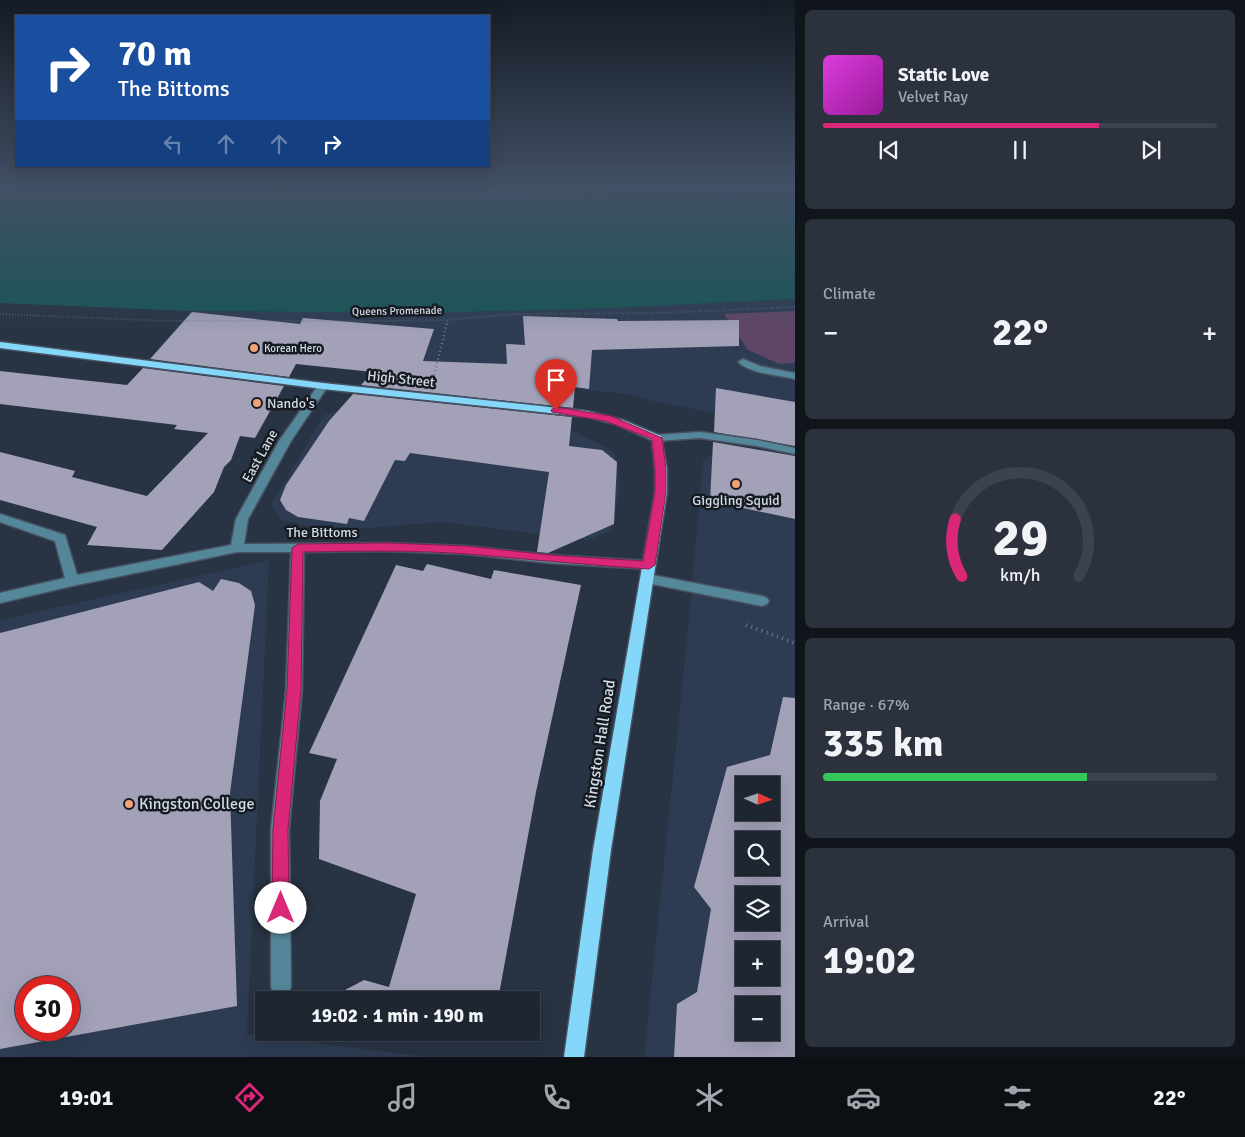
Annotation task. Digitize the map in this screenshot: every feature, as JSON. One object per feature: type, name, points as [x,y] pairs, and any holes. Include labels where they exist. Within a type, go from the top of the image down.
[{"type":"main road","name":"High Street","points":[[0,345],[323,386],[587,414],[619,422],[656,438]]},
{"type":"main road","name":"Kingston Hall Road","points":[[574,1057],[602,850],[661,492],[661,469],[656,438]]},
{"type":"street","points":[[743,362],[757,368],[795,376]]},
{"type":"street","name":"East Lane","points":[[237,548],[242,519],[285,441],[323,386]]},
{"type":"street","name":"High Street","points":[[656,438],[700,435],[757,442],[795,451]]},
{"type":"street","points":[[0,518],[61,538],[72,581]]},
{"type":"street","name":"The Bittoms","points":[[0,598],[72,581],[237,548],[388,547],[466,550],[550,558],[648,572],[762,602]]},
{"type":"street","points":[[281,987],[280,829],[294,690],[298,548]]},
{"type":"path","name":"Queens Promenade","points":[[0,314],[168,322],[448,320],[514,314],[663,313],[795,307]]},
{"type":"path","points":[[433,378],[448,320]]},
{"type":"path","points":[[740,624],[795,642]]},
{"type":"shaded area","points":[[0,234],[795,234],[795,299],[614,308],[432,313],[190,311],[0,303]]},
{"type":"shaded area","points":[[795,299],[795,429],[653,401],[628,394],[292,362],[161,345],[190,311],[432,313],[614,308]]},
{"type":"shaded area","points":[[795,311],[795,363],[779,364],[748,350],[724,314]]},
{"type":"shaded area","points":[[359,405],[573,431],[604,446],[615,454],[620,488],[611,531],[588,540],[442,522],[334,531],[282,520],[271,505],[324,415]]},
{"type":"shaded area","points":[[725,448],[795,464],[795,1057],[644,1057],[688,628],[703,460]]},
{"type":"shaded area","name":"Kingston College","points":[[269,560],[247,1034],[255,1035],[255,1041],[302,1041],[427,1057],[0,1057],[0,620]]},
{"type":"building","points":[[192,312],[300,324],[303,318],[434,329],[423,361],[507,364],[506,344],[525,345],[523,316],[617,319],[618,321],[739,320],[739,346],[592,350],[589,389],[575,387],[573,408],[361,385],[373,372],[296,364],[289,377],[150,359]]},
{"type":"building","points":[[143,368],[284,386],[255,438],[240,436],[231,460],[224,467],[214,492],[162,550],[87,545],[97,527],[0,500],[0,452],[75,471],[72,477],[147,496],[208,433],[174,429],[177,425],[0,404],[0,371],[127,385]]},
{"type":"building","points":[[716,388],[795,402],[795,446],[714,432]]},
{"type":"building","points":[[353,394],[572,417],[569,446],[602,450],[617,462],[614,524],[548,553],[537,552],[549,472],[410,453],[405,461],[395,460],[364,521],[349,518],[347,524],[298,517],[286,510],[280,500],[286,485],[329,421]]},
{"type":"building","points":[[713,442],[795,456],[795,519],[710,501]]},
{"type":"building","points":[[427,564],[491,579],[494,570],[581,585],[536,792],[500,991],[345,991],[364,980],[389,987],[416,894],[319,859],[320,801],[337,759],[309,753],[396,565],[423,571]]},
{"type":"building","name":"Kingston College","points":[[221,579],[239,583],[251,591],[255,605],[230,793],[237,1006],[80,1034],[80,976],[15,976],[15,1041],[44,1041],[0,1049],[0,633],[199,582],[213,591]]},
{"type":"building","points":[[783,697],[795,698],[795,1057],[674,1057],[677,1004],[697,992],[711,909],[694,887],[727,767],[770,755]]},
{"type":"place","name":"Korean Hero","points":[[254,348]]},
{"type":"place","name":"Nando's","points":[[257,403]]},
{"type":"place","name":"Giggling Squid","points":[[736,484]]},
{"type":"place","name":"Kingston College","points":[[129,804]]},
{"type":"route","points":[[281,908],[280,829],[294,690],[298,548],[388,547],[466,550],[649,565],[661,492],[661,469],[656,438],[607,418],[556,410]]}]
